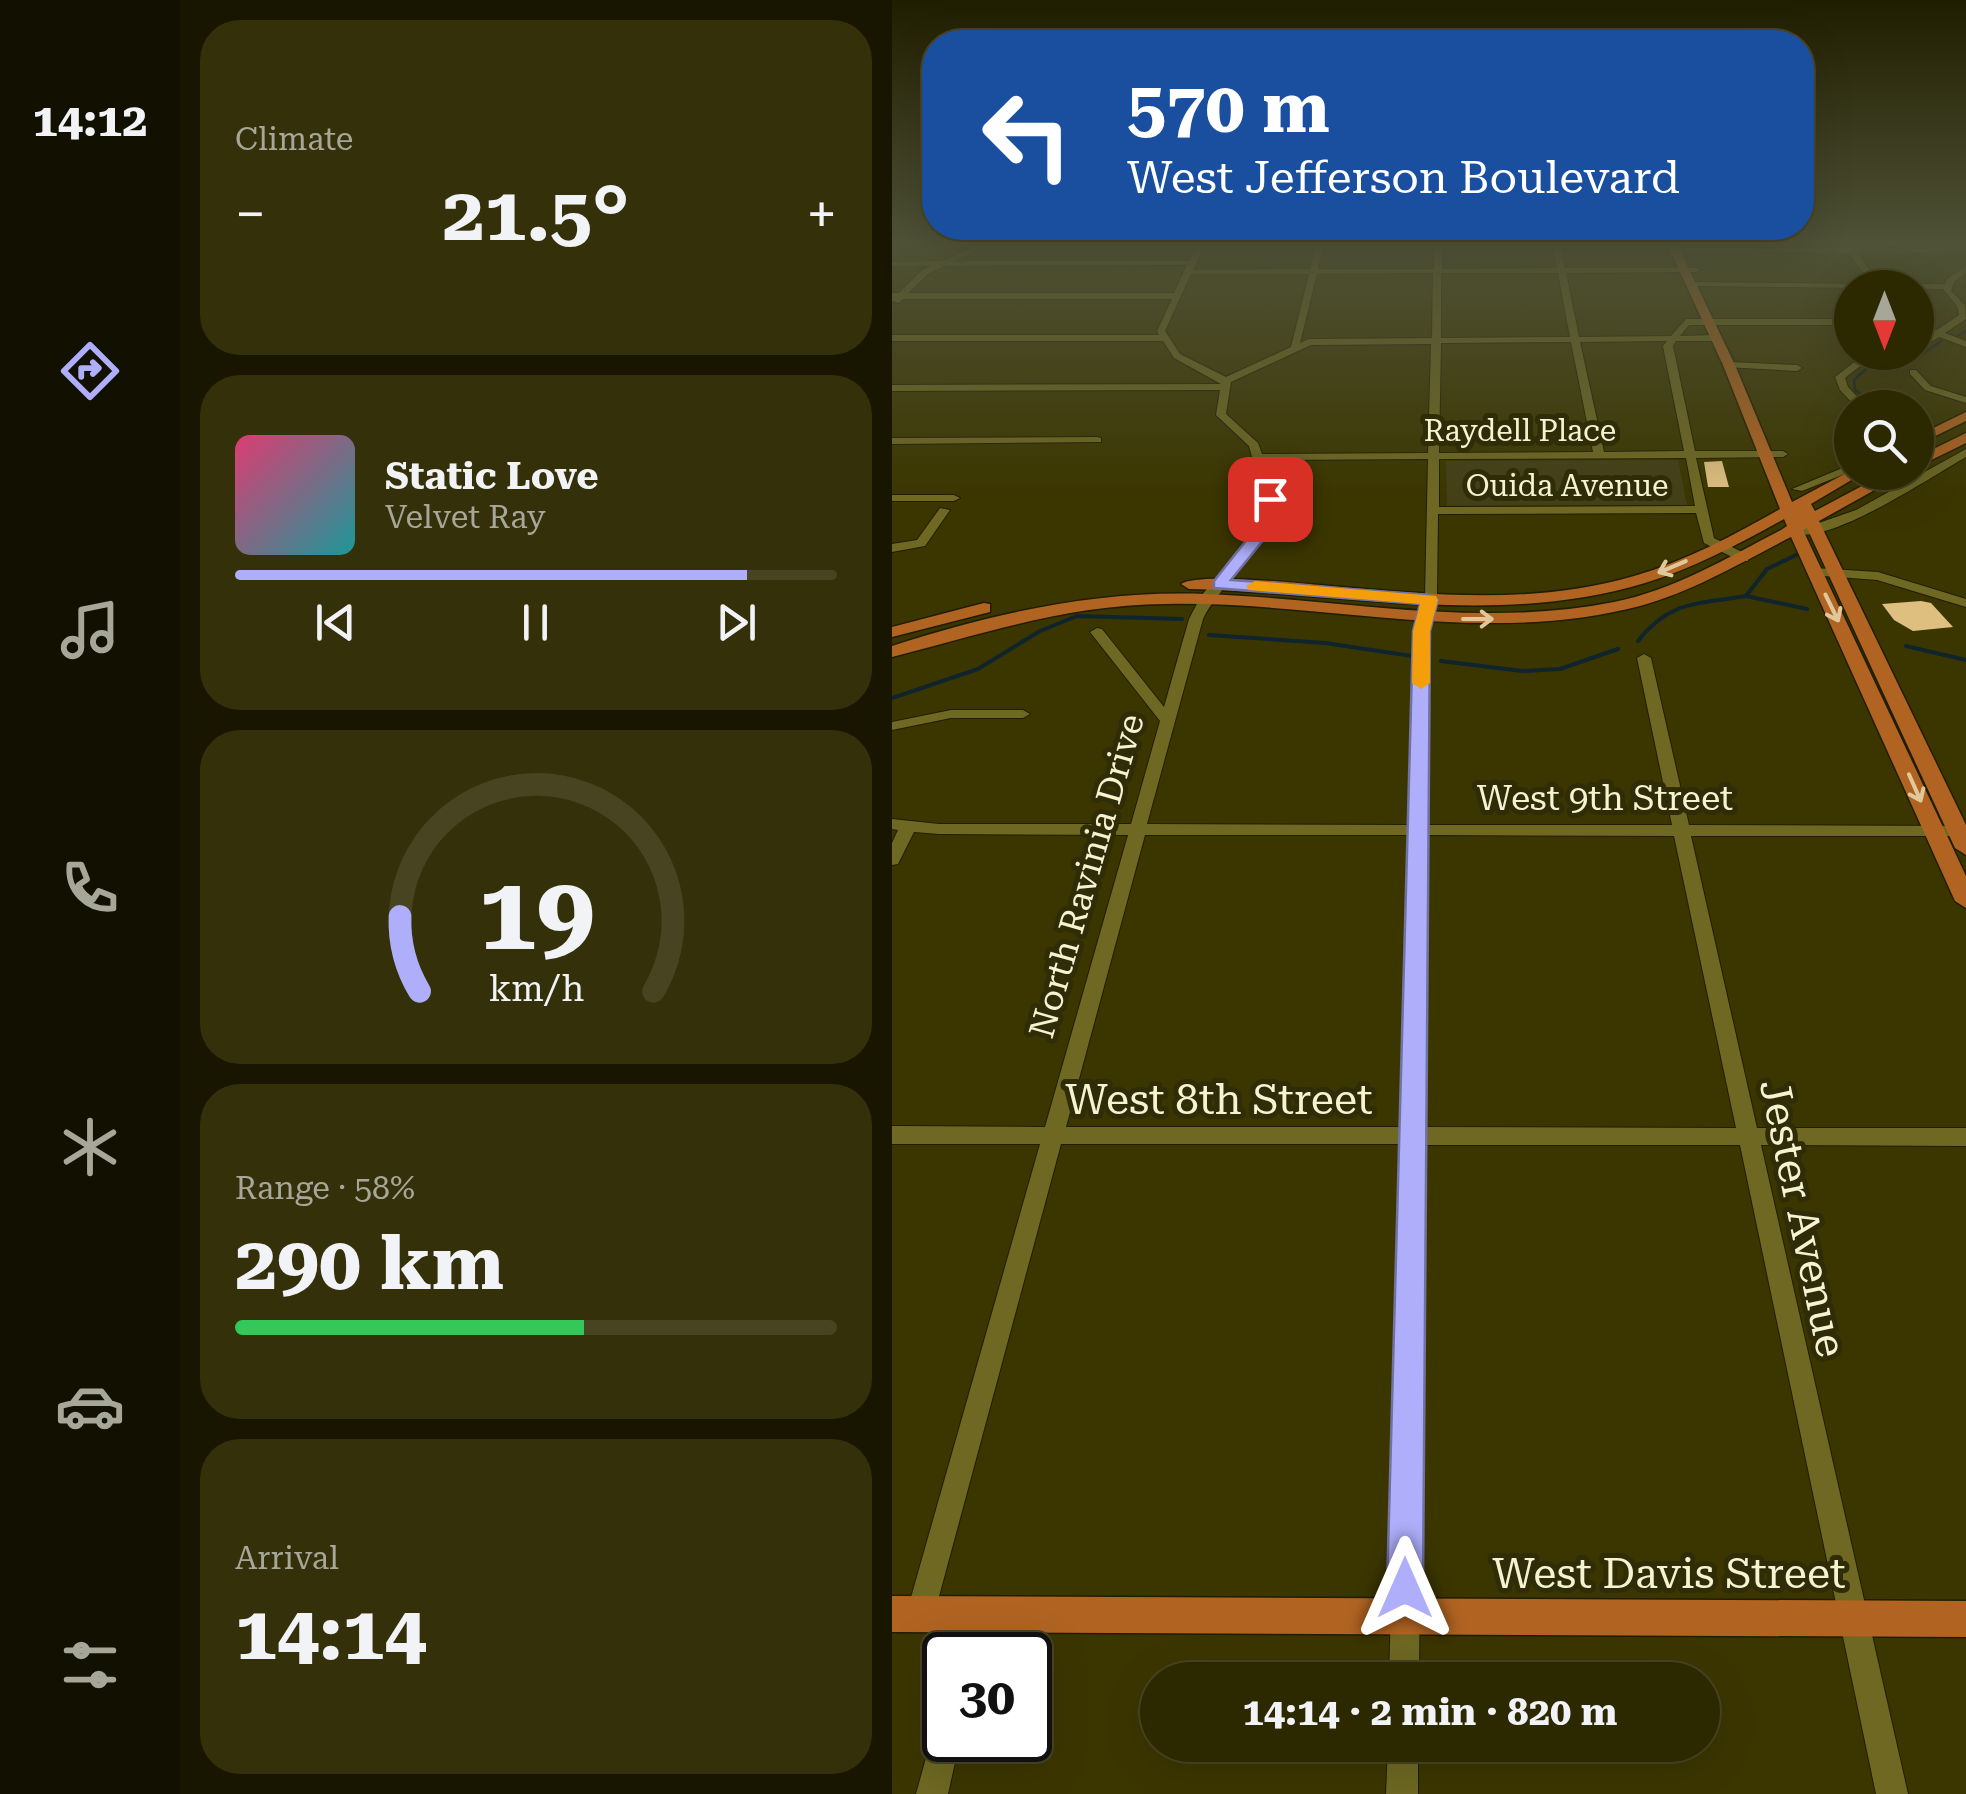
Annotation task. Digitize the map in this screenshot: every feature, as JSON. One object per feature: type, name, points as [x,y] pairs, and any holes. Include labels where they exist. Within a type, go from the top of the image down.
[{"type":"main road","points":[[1710,330],[1736,365],[1772,430]]},
{"type":"main road","points":[[1724,330],[1736,365],[1788,475],[1815,572],[1962,839]]},
{"type":"main road","points":[[1934,432],[1966,416]]},
{"type":"main road","points":[[1934,454],[1966,437]]},
{"type":"main road","points":[[892,652],[970,626],[1034,611],[1118,600],[1201,609],[1427,608],[1601,590],[1650,576],[1717,546],[1788,475],[1834,473]]},
{"type":"main road","points":[[892,632],[962,612],[1076,592],[1220,584],[1508,619],[1601,609],[1685,587],[1764,545],[1784,543],[1872,490]]},
{"type":"main road","points":[[1805,532],[1837,572],[1869,667],[1935,831],[1959,870],[1966,902]]},
{"type":"main road","name":"West Davis Street","points":[[906,1615],[1966,1619]]},
{"type":"street","points":[[1162,330],[1177,356],[1227,384]]},
{"type":"street","points":[[1295,346],[1299,330]]},
{"type":"street","points":[[1404,1662],[1410,1136],[1436,330]]},
{"type":"street","points":[[1574,330],[1599,455]]},
{"type":"street","points":[[1679,330],[1671,339],[1668,353],[1708,540],[1744,558]]},
{"type":"street","points":[[1934,337],[1945,330]]},
{"type":"street","points":[[1934,332],[1964,343]]},
{"type":"street","points":[[892,338],[1164,338]]},
{"type":"street","points":[[892,388],[1227,384],[1309,342],[1715,338]]},
{"type":"street","points":[[1736,365],[1797,368]]},
{"type":"street","points":[[1913,372],[1928,388],[1966,400]]},
{"type":"street","points":[[1201,609],[1264,527],[1270,499],[1249,440],[1223,419],[1221,410],[1227,384]]},
{"type":"street","points":[[892,441],[1097,440]]},
{"type":"street","points":[[1805,532],[1966,452]]},
{"type":"street","name":"Raydell Place","points":[[1258,458],[1688,454],[1788,475]]},
{"type":"street","points":[[1788,475],[1821,480],[1834,475]]},
{"type":"street","points":[[892,498],[954,498]]},
{"type":"street","points":[[892,548],[921,543],[944,510]]},
{"type":"street","name":"Ouida Avenue","points":[[1433,511],[1700,510]]},
{"type":"street","points":[[1815,572],[1894,579],[1966,603]]},
{"type":"street","name":"North Ravinia Drive","points":[[906,1615],[1054,1136],[1201,609]]},
{"type":"street","points":[[1097,632],[1169,722]]},
{"type":"street","name":"Jester Avenue","points":[[1644,658],[1892,1794]]},
{"type":"street","points":[[892,726],[951,714],[1023,714]]},
{"type":"street","points":[[892,860],[900,826]]},
{"type":"street","name":"West 9th Street","points":[[900,826],[1935,831],[1962,839]]},
{"type":"street","name":"West 8th Street","points":[[892,1135],[1966,1137]]},
{"type":"street","points":[[972,1632],[976,1615]]},
{"type":"street","points":[[932,1794],[940,1762]]},
{"type":"street","points":[[1402,1794],[1403,1762]]},
{"type":"shaded area","points":[[1678,460],[1687,505],[1447,506],[1446,461]]},
{"type":"building","points":[[1722,461],[1729,487],[1708,487],[1704,462]]},
{"type":"building","points":[[1931,603],[1953,627],[1913,631],[1894,620],[1882,604]]},
{"type":"waterway","points":[[1957,336],[1966,331]]},
{"type":"waterway","points":[[1855,390],[1854,380],[1867,368],[1917,358],[1941,341]]},
{"type":"waterway","points":[[1746,596],[1767,569],[1796,555]]},
{"type":"waterway","points":[[1638,641],[1674,611],[1746,596]]},
{"type":"waterway","points":[[1746,596],[1807,609]]},
{"type":"waterway","points":[[892,698],[978,669],[1040,631],[1077,616],[1182,619]]},
{"type":"waterway","points":[[1209,635],[1325,643],[1412,656]]},
{"type":"waterway","points":[[1906,646],[1966,660]]},
{"type":"waterway","points":[[1441,661],[1522,671],[1560,669],[1618,649]]},
{"type":"slow traffic","points":[[1255,586],[1430,600],[1422,631],[1421,683]]},
{"type":"route","points":[[1270,499],[1261,533],[1220,584],[1430,600],[1422,631],[1419,931],[1410,1136],[1405,1588]]}]
